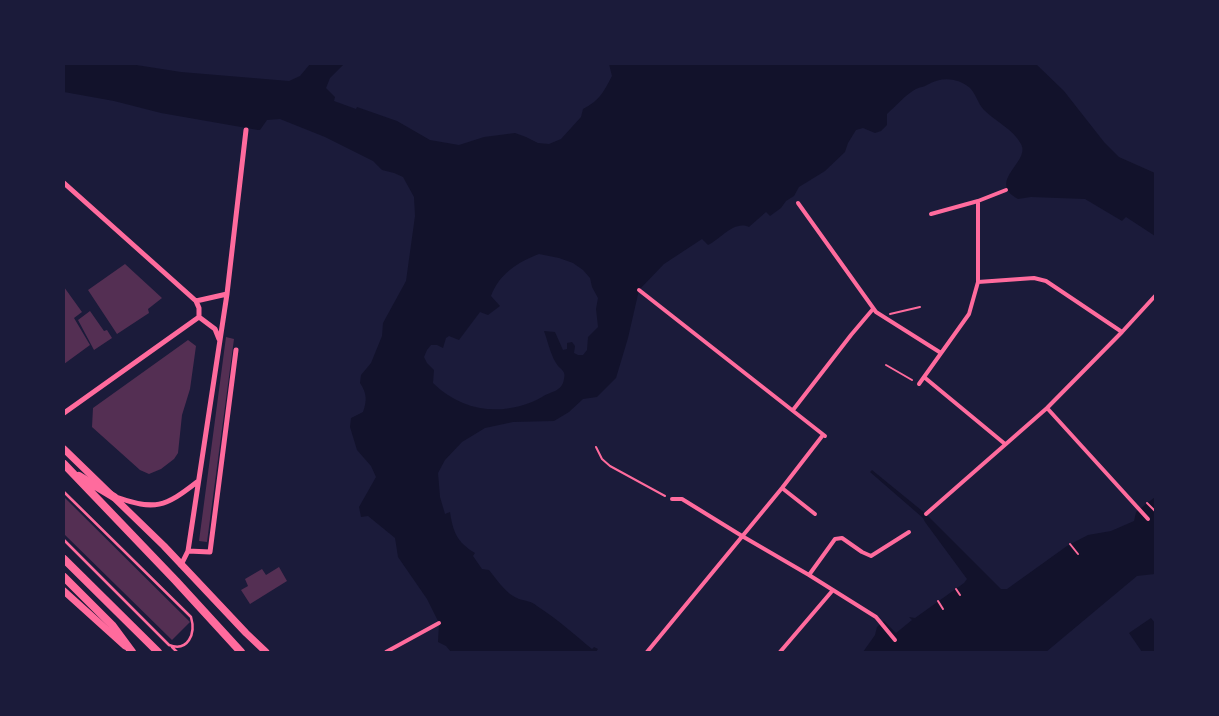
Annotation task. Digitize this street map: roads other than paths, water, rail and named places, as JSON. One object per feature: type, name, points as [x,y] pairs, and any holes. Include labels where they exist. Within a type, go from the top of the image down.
[{"type":"highway","points":[[64,464],[241,652]]},
{"type":"highway","points":[[70,472],[114,497]]},
{"type":"highway","points":[[64,559],[158,652]]},
{"type":"highway","points":[[64,577],[112,625],[132,652]]},
{"type":"main road","points":[[64,449],[182,565],[266,652]]},
{"type":"main road","points":[[64,591],[132,652]]},
{"type":"main road","points":[[246,633],[260,652]]},
{"type":"street","points":[[182,565],[188,551],[226,294],[246,130]]},
{"type":"street","points":[[64,183],[196,301],[199,308],[199,317]]},
{"type":"street","points":[[931,214],[978,201],[1006,190]]},
{"type":"street","points":[[919,384],[970,314],[978,282],[978,201]]},
{"type":"street","points":[[798,204],[873,309],[880,316],[942,353]]},
{"type":"street","points":[[978,282],[1040,279],[1046,281],[1122,332]]},
{"type":"street","points":[[640,290],[824,435],[647,652]]},
{"type":"street","points":[[196,301],[226,294]]},
{"type":"street","points":[[926,514],[1047,408],[1155,296]]},
{"type":"street","points":[[793,410],[873,309]]},
{"type":"street","points":[[199,317],[215,329],[219,340]]},
{"type":"street","points":[[64,413],[199,317]]},
{"type":"street","points":[[188,551],[210,552],[236,350]]},
{"type":"street","points":[[924,378],[1005,444]]},
{"type":"street","points":[[1047,408],[1148,519]]},
{"type":"street","points":[[114,497],[137,505],[153,506],[166,503],[177,497],[197,482]]},
{"type":"street","points":[[782,488],[815,514]]},
{"type":"street","points":[[672,499],[682,499],[876,617],[895,640]]},
{"type":"street","points":[[809,575],[835,539],[842,538],[871,556],[909,532]]},
{"type":"street","points":[[780,652],[833,590]]},
{"type":"street","points":[[386,652],[438,623]]},
{"type":"lane","points":[[64,492],[191,617],[194,626],[190,637],[181,647],[176,648],[169,645]]},
{"type":"lane","points":[[64,540],[177,652]]}]
